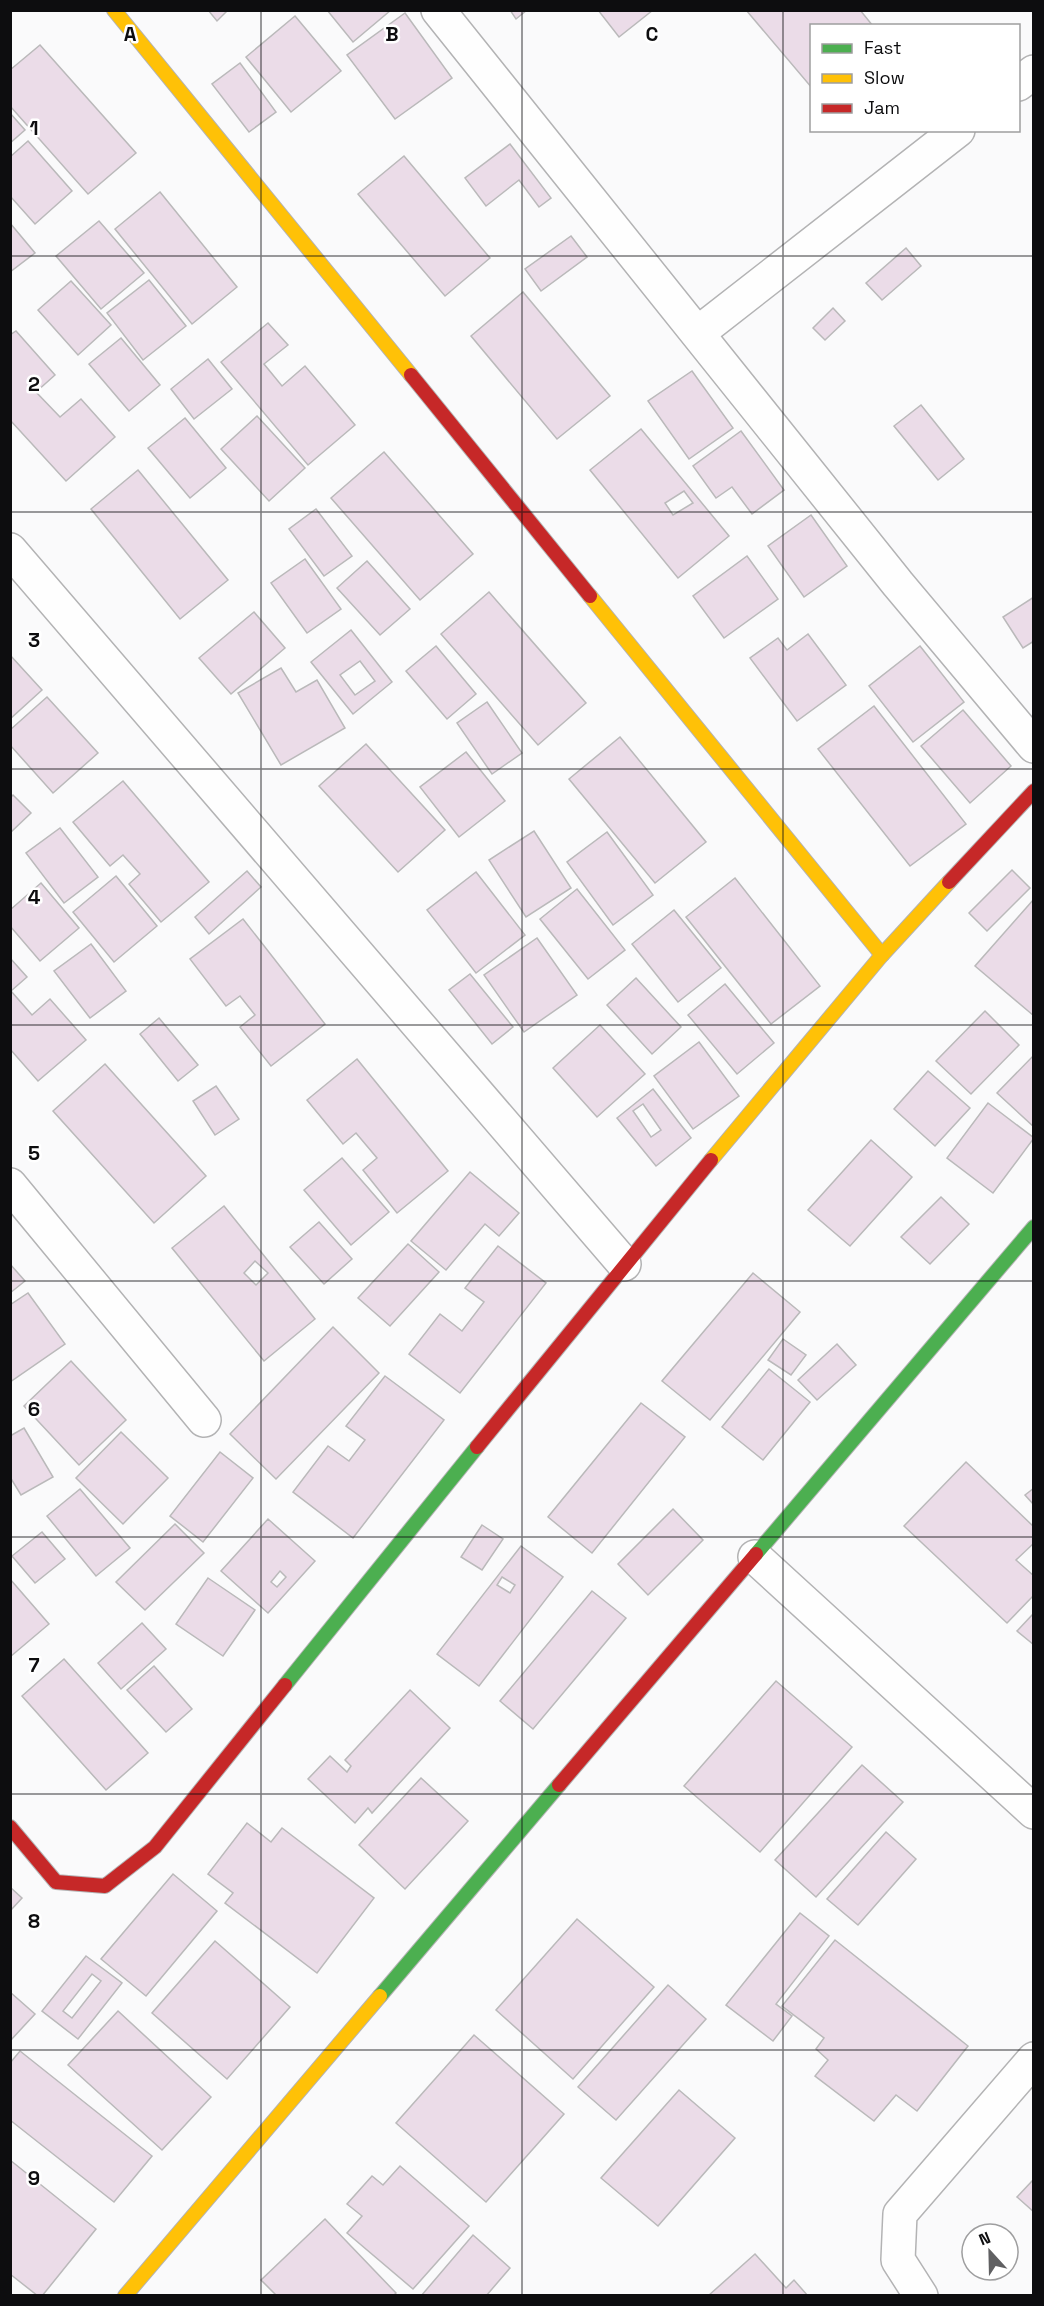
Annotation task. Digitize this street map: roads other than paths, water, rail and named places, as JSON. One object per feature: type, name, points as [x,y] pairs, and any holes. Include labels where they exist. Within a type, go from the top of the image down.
[{"type":"street","points":[[114,10],[882,955]]},
{"type":"street","points":[[438,10],[898,584],[1034,746]]},
{"type":"street","points":[[1020,82],[1034,72]]},
{"type":"street","points":[[698,333],[955,132]]},
{"type":"street","points":[[10,550],[624,1264]]},
{"type":"street","points":[[10,1827],[56,1882],[105,1886],[155,1847],[624,1264],[882,955],[1034,791]]},
{"type":"street","points":[[10,1185],[204,1420]]},
{"type":"street","points":[[125,2295],[1034,1227]]},
{"type":"street","points":[[755,1557],[1034,1812]]},
{"type":"street","points":[[921,2295],[898,2260],[900,2214],[1034,2059]]}]
